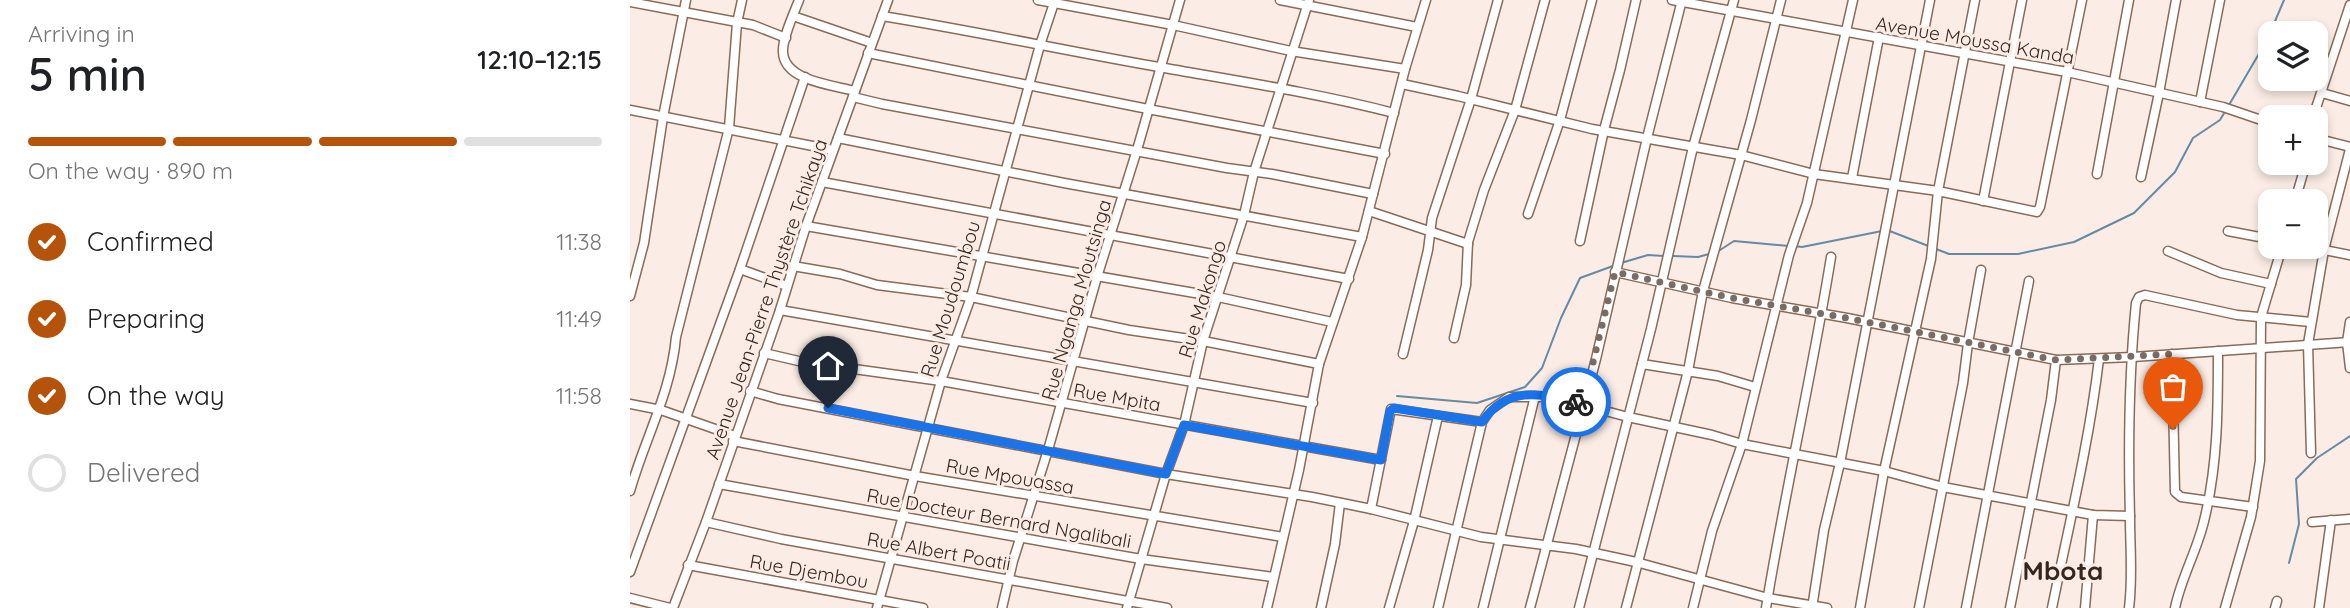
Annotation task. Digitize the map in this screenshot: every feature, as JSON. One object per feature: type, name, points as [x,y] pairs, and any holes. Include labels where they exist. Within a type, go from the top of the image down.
[{"type":"street","points":[[630,296],[644,243],[663,117],[686,0]]},
{"type":"street","points":[[630,491],[638,464],[661,410],[674,360],[676,337],[729,128],[737,23],[742,0]]},
{"type":"street","points":[[799,0],[783,55],[795,73],[854,94],[1017,129],[1373,194]]},
{"type":"street","name":"Avenue Jean-Pierre Thystère Tchikaya","points":[[671,608],[706,522],[780,310],[806,226],[888,0]]},
{"type":"street","points":[[1038,0],[1292,51],[1405,69]]},
{"type":"street","name":"Rue Nganga Moutsinga","points":[[1002,608],[1008,580],[1062,404],[1072,361],[1138,150],[1180,0]]},
{"type":"street","points":[[1280,0],[1308,2],[1417,27]]},
{"type":"street","points":[[1267,608],[1320,364],[1370,211],[1405,69],[1426,0]]},
{"type":"street","points":[[1403,354],[1436,206],[1471,99],[1498,0]]},
{"type":"street","points":[[1454,338],[1466,285],[1468,244],[1484,190],[1515,110],[1545,0]]},
{"type":"street","points":[[1528,214],[1560,120],[1592,0]]},
{"type":"street","points":[[1580,241],[1636,0]]},
{"type":"street","name":"Avenue Moussa Kanda","points":[[1672,0],[2067,72],[2223,107],[2258,119]]},
{"type":"street","points":[[1578,608],[1642,364],[1693,147],[1734,0]]},
{"type":"street","points":[[1626,608],[1688,371],[1703,290],[1781,0]]},
{"type":"street","points":[[1693,608],[1712,531],[1742,444],[1789,255],[1807,203],[1853,0]]},
{"type":"street","points":[[1813,607],[1824,530],[1840,463],[1930,0]]},
{"type":"street","points":[[1860,608],[1884,471],[1931,259],[1938,191],[1975,0]]},
{"type":"street","points":[[1983,201],[2022,0]]},
{"type":"street","points":[[1402,84],[1604,130],[1741,155],[1814,174],[1938,191],[2037,212],[2082,0]]},
{"type":"street","points":[[2096,174],[2129,0]]},
{"type":"street","points":[[2141,177],[2176,0]]},
{"type":"street","points":[[2200,102],[2220,0]]},
{"type":"street","points":[[1530,608],[1682,1]]},
{"type":"street","points":[[630,2],[753,25],[786,38]]},
{"type":"street","name":"Rue Moudoumbou","points":[[878,604],[942,381],[971,297],[1040,45],[1055,2]]},
{"type":"street","name":"Rue Makongo","points":[[1128,604],[1166,474],[1184,425],[1203,341],[1308,2]]},
{"type":"street","points":[[2318,105],[2350,5]]},
{"type":"street","points":[[793,16],[872,43]]},
{"type":"street","points":[[882,16],[1340,99],[1394,113]]},
{"type":"street","points":[[1852,178],[1879,37]]},
{"type":"street","points":[[869,53],[1385,154]]},
{"type":"street","points":[[630,572],[740,269],[805,77]]},
{"type":"street","points":[[2322,93],[2350,101]]},
{"type":"street","points":[[630,110],[833,150]]},
{"type":"street","points":[[838,138],[1006,172],[1362,237]]},
{"type":"street","points":[[2328,142],[2350,148],[2328,234]]},
{"type":"street","points":[[822,183],[1349,279]]},
{"type":"street","points":[[1370,211],[1468,244]]},
{"type":"street","points":[[806,226],[1218,297],[1332,321]]},
{"type":"street","points":[[2228,231],[2258,237]]},
{"type":"street","points":[[2168,251],[2221,273],[2271,284]]},
{"type":"street","points":[[2328,251],[2350,255]]},
{"type":"street","points":[[1766,608],[1831,257]]},
{"type":"street","points":[[2225,608],[2253,507],[2260,461],[2261,317],[2278,259]]},
{"type":"street","points":[[2311,453],[2308,344],[2322,259]]},
{"type":"street","points":[[793,266],[840,274],[877,285],[971,297],[1320,364]]},
{"type":"street","points":[[740,269],[787,286]]},
{"type":"street","points":[[1919,608],[1963,383],[1981,270]]},
{"type":"street","points":[[1615,272],[2056,360],[2349,342]]},
{"type":"street","points":[[1966,608],[2029,281]]},
{"type":"street","points":[[2129,608],[2133,574],[2130,516],[2136,303],[2145,295],[2224,312],[2311,322]]},
{"type":"street","points":[[780,310],[1313,403]]},
{"type":"street","points":[[2350,322],[2350,368]]},
{"type":"street","points":[[2175,608],[2209,499],[2218,429],[2218,351]]},
{"type":"street","name":"Rue Mpita","points":[[764,353],[803,362],[942,381],[1381,460]]},
{"type":"street","points":[[2172,354],[2175,492],[2181,497],[2253,507]]},
{"type":"street","points":[[2052,608],[2092,415],[2099,359]]},
{"type":"street","points":[[2010,608],[2051,400],[2056,360]]},
{"type":"street","points":[[1642,364],[1718,376],[1755,387]]},
{"type":"street","points":[[750,391],[928,429],[1371,509],[1457,532],[1593,552],[1768,598],[1827,608]]},
{"type":"street","points":[[1483,608],[1535,396]]},
{"type":"street","points":[[1438,608],[1482,422],[1490,410],[1509,397],[1553,397],[1742,444],[1884,471],[1943,487],[2072,511],[2130,516]]},
{"type":"street","name":"Rue Mpouassa","points":[[630,404],[661,410],[764,449],[1283,537]]},
{"type":"street","points":[[1371,509],[1391,409],[1482,422]]},
{"type":"street","points":[[1389,608],[1414,521],[1438,416]]},
{"type":"street","name":"Rue Docteur Bernard Ngalibali","points":[[719,484],[1141,559],[1273,577]]},
{"type":"street","points":[[1321,608],[1335,544],[1340,503]]},
{"type":"street","points":[[2085,608],[2093,514]]},
{"type":"street","points":[[2312,522],[2350,519]]},
{"type":"street","points":[[2319,608],[2331,520]]},
{"type":"street","name":"Rue Albert Poatii","points":[[706,522],[781,539],[1128,604],[1167,608]]},
{"type":"street","name":"Rue Djembou","points":[[688,565],[878,604],[923,608]]},
{"type":"street","points":[[630,598],[671,608]]},
{"type":"waterway","points":[[2229,105],[2267,40],[2284,0]]},
{"type":"waterway","points":[[1936,249],[1949,254],[2018,254],[2074,242],[2134,213],[2175,172],[2193,138],[2220,120],[2226,110]]},
{"type":"waterway","points":[[1887,230],[1931,247]]},
{"type":"waterway","points":[[1794,246],[1802,247],[1882,231]]},
{"type":"waterway","points":[[1717,252],[1734,241],[1789,246]]},
{"type":"waterway","points":[[1673,256],[1698,257],[1709,254]]},
{"type":"waterway","points":[[1621,263],[1648,255],[1664,256]]},
{"type":"waterway","points":[[1397,396],[1477,403],[1525,387],[1542,368],[1580,278],[1613,266]]},
{"type":"waterway","points":[[2289,563],[2299,524],[2296,479],[2317,458],[2350,436]]},
{"type":"way so far","points":[[1576,402],[1583,404],[1615,272],[1732,298],[2056,360],[2172,354],[2173,429]]},
{"type":"district","name":"Mbota","points":[[2063,571]]},
{"type":"route","points":[[828,408],[1166,474],[1184,425],[1381,460],[1390,411],[1394,408],[1482,422],[1490,410],[1509,397],[1553,397],[1576,402]]}]
